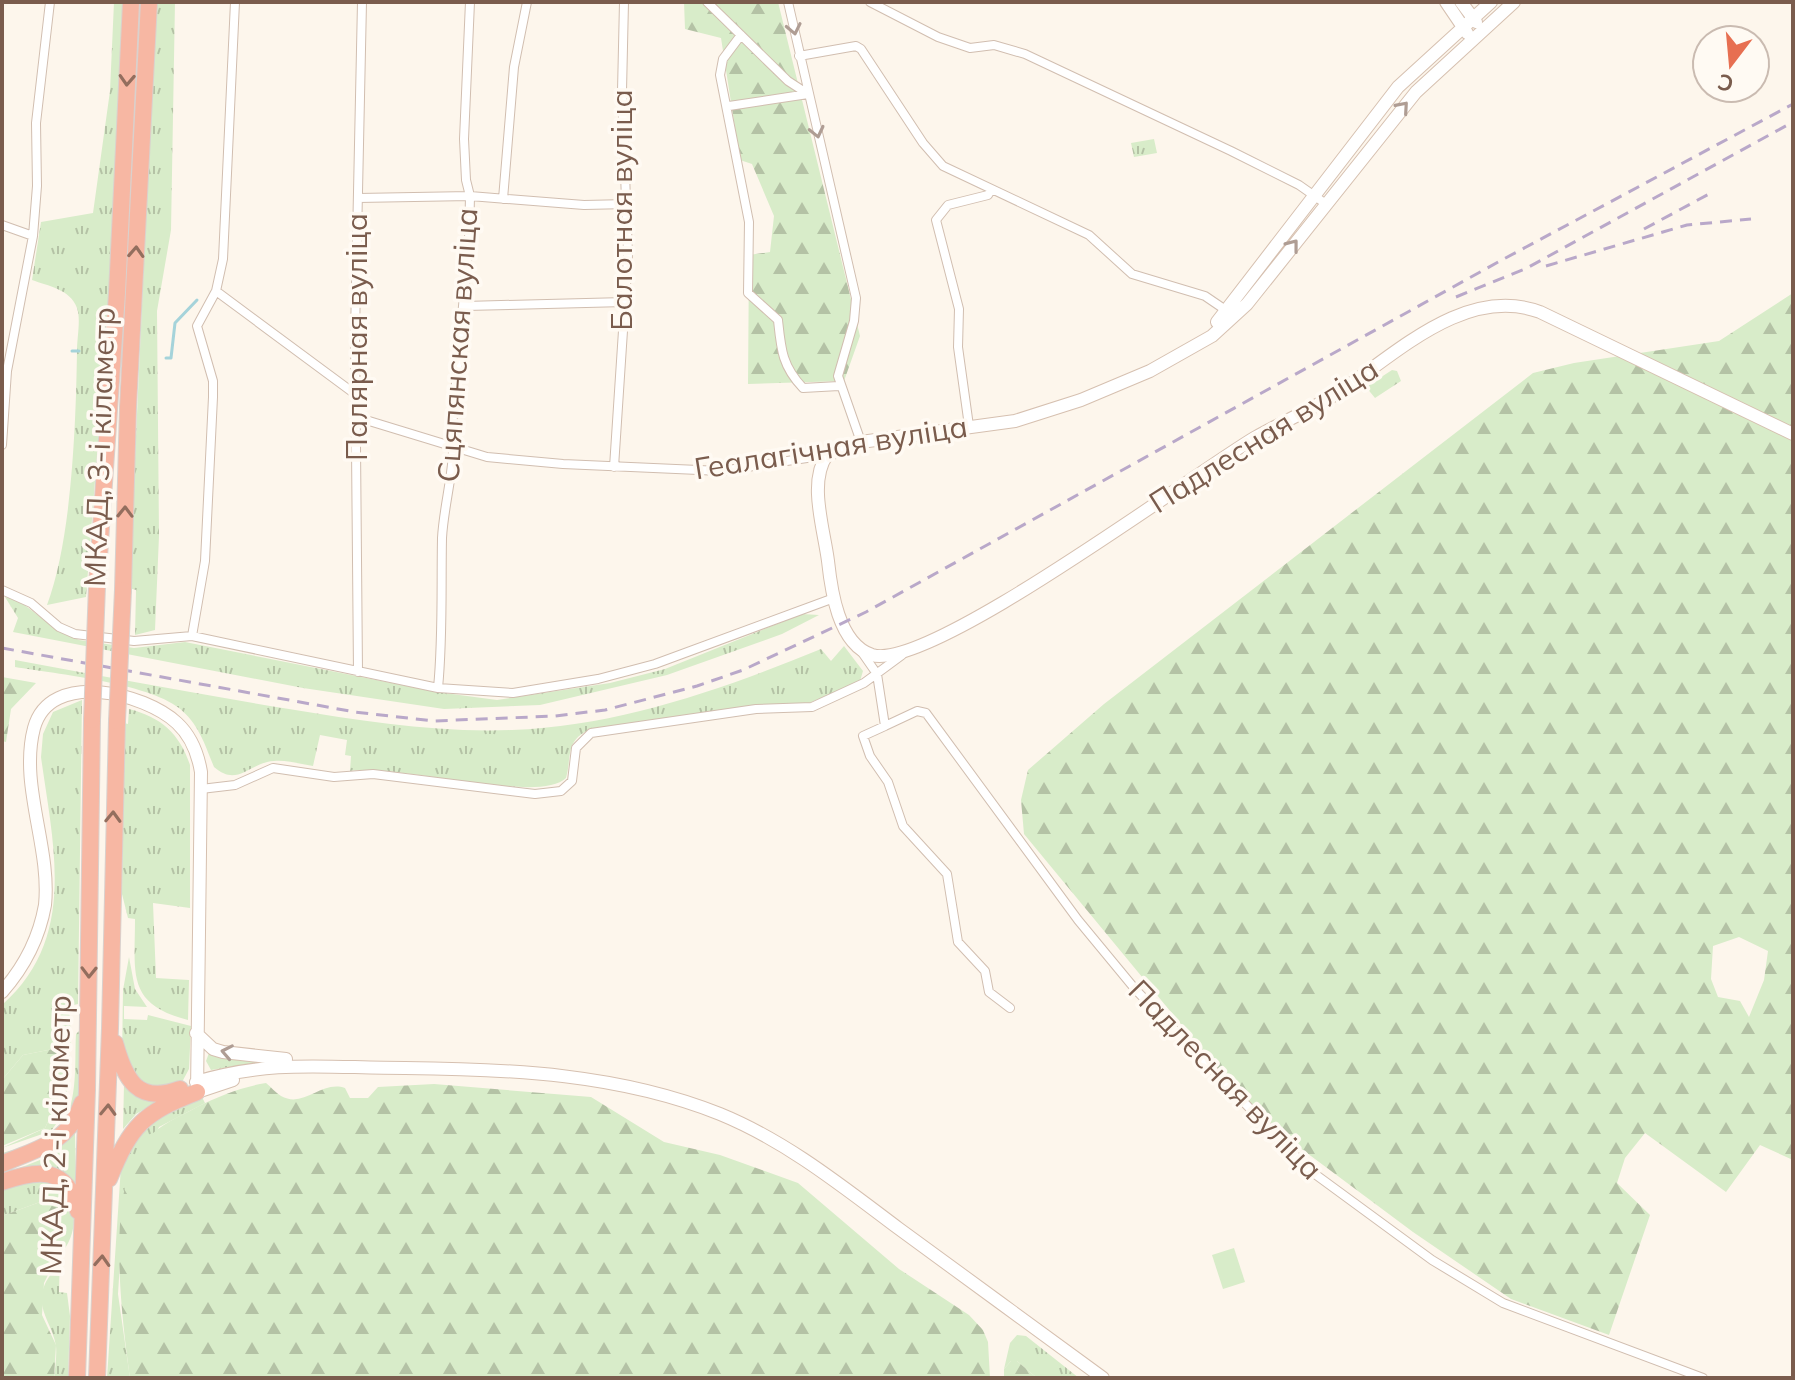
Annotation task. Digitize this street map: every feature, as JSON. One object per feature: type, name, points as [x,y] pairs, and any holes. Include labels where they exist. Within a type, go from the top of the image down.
[{"type":"highway","name":"МКАД, 3-і кіламетр","points":[[90,894],[97,586],[117,293],[131,2]]},
{"type":"highway","name":"МКАД, 3-і кіламетр","points":[[111,895],[128,407],[149,2]]},
{"type":"highway","name":"МКАД, 2-і кіламетр","points":[[77,1378],[90,894]]},
{"type":"highway","name":"МКАД, 2-і кіламетр","points":[[97,1377],[110,1028],[111,895]]},
{"type":"highway","points":[[110,1028],[123,1070],[141,1090],[165,1095],[196,1087]]},
{"type":"highway","points":[[105,1188],[132,1129],[164,1105],[196,1087]]},
{"type":"highway","points":[[6,1161],[43,1149],[64,1136],[76,1121],[87,1090]]},
{"type":"highway","points":[[2,1182],[39,1172],[61,1180],[75,1199],[82,1240]]},
{"type":"street","points":[[2,445],[5,371],[33,236],[37,186],[36,123],[50,2]]},
{"type":"street","points":[[192,636],[203,584],[213,397],[213,381],[197,326],[216,291],[223,259],[235,2]]},
{"type":"street","name":"Палярная вуліца","points":[[358,672],[355,394],[362,2]]},
{"type":"street","name":"Сцяпянская вуліца","points":[[438,688],[443,641],[442,536],[454,445],[452,427],[465,306],[470,196],[464,139],[470,2]]},
{"type":"street","points":[[503,199],[514,67],[527,2]]},
{"type":"street","name":"Балотная вуліца","points":[[614,467],[628,204],[622,91],[624,2]]},
{"type":"street","points":[[707,2],[788,81],[808,94]]},
{"type":"street","points":[[788,2],[856,298],[854,321],[840,364],[839,386],[861,442]]},
{"type":"street","points":[[870,2],[938,37],[970,48],[994,45],[1025,54],[1231,151],[1326,204]]},
{"type":"street","points":[[1446,2],[1467,22],[1481,29]]},
{"type":"street","points":[[1461,2],[1470,38]]},
{"type":"street","name":"Геалагічная вуліца","points":[[1231,315],[1313,195],[1398,87],[1491,2]]},
{"type":"street","name":"Геалагічная вуліца","points":[[356,417],[500,459],[721,471],[827,455],[861,442],[1015,421],[1081,400],[1150,371],[1200,343],[1231,315],[1416,92],[1470,38],[1514,2]]},
{"type":"street","points":[[741,35],[721,67],[749,222],[748,293],[778,320],[781,357],[790,374],[803,388],[839,386]]},
{"type":"street","points":[[799,56],[856,46],[935,158],[956,174],[1089,235],[1132,274],[1205,296],[1231,315]]},
{"type":"street","points":[[729,106],[808,94]]},
{"type":"street","points":[[969,426],[958,347],[959,309],[936,220],[948,205],[991,190]]},
{"type":"street","points":[[358,198],[470,196],[628,204]]},
{"type":"street","points":[[2,225],[33,236]]},
{"type":"street","points":[[216,291],[355,394]]},
{"type":"street","points":[[465,306],[625,302]]},
{"type":"street","name":"Падлесная вуліца","points":[[902,655],[932,642],[1059,567],[1256,437],[1311,409],[1419,338],[1462,315],[1495,306],[1520,306],[1604,342],[1793,434]]},
{"type":"street","points":[[827,455],[818,473],[834,598],[840,618],[877,674],[885,726],[863,736],[870,756],[888,782],[903,826],[947,874],[958,942],[985,971],[989,992],[1010,1008]]},
{"type":"street","points":[[2,590],[31,603],[59,627],[75,634],[134,641],[192,636],[438,688],[513,693],[598,679],[671,659],[834,598]]},
{"type":"street","points":[[861,650],[881,656],[902,655]]},
{"type":"street","points":[[201,789],[235,785],[273,768],[334,777],[373,774],[500,792],[552,794],[572,781],[576,748],[591,733],[756,709],[812,707],[841,695],[902,655]]},
{"type":"street","points":[[2,992],[31,952],[45,905],[31,755],[34,729],[47,706],[65,694],[81,691],[156,708],[187,733],[199,760],[196,1087],[324,1066]]},
{"type":"street","name":"Падлесная вуліца","points":[[885,726],[917,711],[926,713],[1078,920],[1135,989],[1308,1169],[1432,1260],[1503,1303],[1703,1378]]},
{"type":"street","points":[[196,1033],[213,1049],[223,1052],[324,1066],[572,1076],[637,1088],[721,1114],[814,1166],[1103,1378]]},
{"type":"green space","points":[[114,2],[125,2],[111,274],[86,597],[47,605],[67,515],[74,445],[79,318],[69,296],[32,280],[41,222],[93,213],[110,91]]},
{"type":"green space","points":[[156,2],[175,2],[171,230],[157,311],[159,536],[155,630],[135,635],[136,590],[129,588]]},
{"type":"green space","points":[[684,2],[778,2],[860,336],[844,381],[748,384],[749,255],[770,252],[774,216],[752,164],[740,160],[721,38],[685,29]]},
{"type":"green space","points":[[1154,139],[1157,153],[1134,157],[1131,143]]},
{"type":"green space","points":[[1793,293],[1793,1160],[1760,1145],[1726,1192],[1645,1133],[1625,1158],[1617,1183],[1650,1215],[1609,1335],[1511,1299],[1413,1232],[1256,1115],[1024,834],[1021,800],[1028,770],[1104,704],[1533,373],[1574,363],[1719,341]],"holes":[[[1739,937],[1768,951],[1764,980],[1749,1017],[1740,1001],[1718,997],[1711,979],[1713,946]]]},
{"type":"green space","points":[[1392,370],[1397,371],[1401,381],[1375,398],[1366,387]]},
{"type":"green space","points":[[5,597],[18,600],[56,629],[79,640],[134,648],[185,642],[437,692],[497,700],[610,683],[665,669],[802,614],[819,615],[782,634],[667,675],[540,705],[444,709],[303,688],[13,632],[18,618]]},
{"type":"green space","points":[[844,646],[863,671],[860,681],[802,706],[766,704],[589,730],[573,744],[566,778],[551,785],[528,787],[372,770],[350,771],[351,756],[345,755],[347,740],[320,735],[313,766],[274,761],[230,775],[214,767],[192,721],[164,699],[101,681],[15,667],[15,660],[372,722],[456,730],[512,730],[552,727],[631,713],[708,691],[821,649],[831,661]]},
{"type":"green space","points":[[2,677],[36,683],[11,709],[6,742],[2,741]]},
{"type":"green space","points":[[82,700],[78,1004],[69,1006],[71,1038],[65,1112],[51,1131],[2,1148],[45,1128],[51,1115],[65,1104],[68,1046],[23,1055],[2,1080],[2,1005],[26,979],[42,950],[51,920],[54,856],[41,757],[43,734],[53,712]]},
{"type":"green space","points":[[129,709],[151,717],[168,728],[181,744],[190,765],[190,908],[153,903],[156,978],[189,980],[188,1020],[168,1013],[144,996],[135,971],[135,919],[128,918],[122,894],[124,723],[128,724]]},
{"type":"green space","points":[[129,957],[135,989],[147,1007],[124,1006],[124,1019],[147,1020],[148,1015],[191,1026],[189,1069],[181,1084],[149,1090],[122,1060],[123,990]]},
{"type":"green space","points":[[80,1030],[80,1094],[72,1124],[63,1136],[50,1144],[2,1157],[2,1153],[45,1139],[57,1131],[65,1120],[75,1077],[76,1034]]},
{"type":"green space","points":[[68,1046],[65,1104],[51,1115],[45,1128],[2,1146],[2,1080],[23,1055]]},
{"type":"green space","points":[[209,1053],[261,1062],[211,1070],[206,1061]]},
{"type":"green space","points":[[266,1083],[279,1095],[289,1099],[336,1087],[345,1088],[350,1098],[368,1098],[378,1087],[434,1084],[591,1097],[664,1142],[720,1155],[798,1183],[899,1269],[969,1315],[983,1330],[988,1342],[990,1378],[130,1378],[119,1254],[120,1220],[133,1161],[146,1140],[170,1121],[222,1096]]},
{"type":"green space","points":[[124,1084],[158,1101],[136,1114],[123,1129]]},
{"type":"green space","points":[[200,1093],[205,1103],[159,1127],[124,1198],[118,1294],[130,1378],[107,1378],[121,1166],[137,1131]]},
{"type":"green space","points":[[75,1133],[76,1184],[57,1171],[41,1167],[2,1175],[45,1158]]},
{"type":"green space","points":[[36,1175],[60,1184],[71,1200],[73,1210],[73,1229],[60,1254],[59,1292],[67,1293],[70,1316],[68,1378],[54,1378],[56,1346],[42,1303],[42,1294],[51,1274],[40,1202],[2,1216],[2,1186]]},
{"type":"green space","points":[[40,1202],[64,1210],[57,1257],[44,1283],[42,1315],[56,1345],[54,1378],[2,1378],[2,1216]]},
{"type":"green space","points":[[1234,1248],[1245,1282],[1223,1289],[1212,1255]]},
{"type":"green space","points":[[1017,1335],[1026,1336],[1079,1378],[1037,1378],[1017,1361],[1011,1361],[1004,1369],[1010,1343]]},
{"type":"green space","points":[[1011,1361],[1017,1361],[1037,1378],[1004,1378],[1004,1369]]},
{"type":"waterway","points":[[166,358],[171,358],[175,323],[197,300]]},
{"type":"waterway","points":[[72,351],[79,351]]},
{"type":"railway","points":[[2,648],[355,712],[434,721],[555,716],[605,710],[697,686],[743,670],[866,612],[1500,261],[1793,104]]},
{"type":"railway","points":[[1456,297],[1527,268],[1793,122]]},
{"type":"railway","points":[[1644,229],[1709,194]]},
{"type":"railway","points":[[1546,266],[1687,225],[1751,219]]}]
